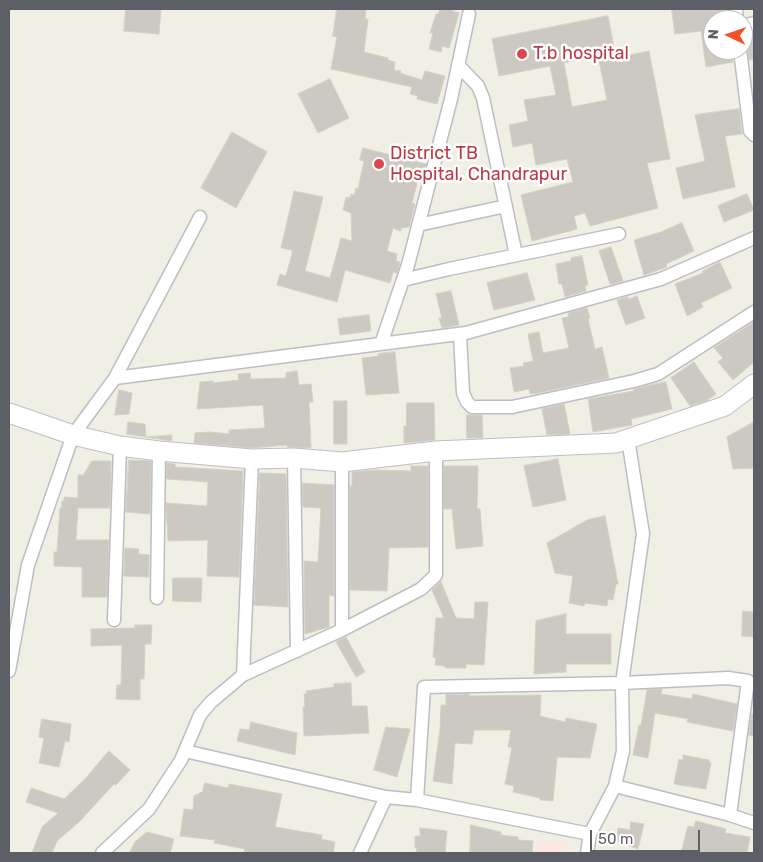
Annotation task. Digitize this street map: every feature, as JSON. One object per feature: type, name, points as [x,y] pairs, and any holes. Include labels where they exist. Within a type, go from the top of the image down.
[{"type":"main road","points":[[9,413],[73,435],[120,446],[252,458],[294,458],[342,462],[436,451],[616,443],[725,406],[754,384]]},
{"type":"street","points":[[381,344],[403,280],[418,226],[451,99],[469,14]]},
{"type":"street","points":[[741,60],[750,131],[754,135]]},
{"type":"street","points":[[458,65],[478,86],[483,98],[516,255]]},
{"type":"street","points":[[418,226],[506,206]]},
{"type":"street","points":[[9,671],[15,598],[73,435],[115,378],[200,217]]},
{"type":"street","points":[[403,280],[619,234]]},
{"type":"street","points":[[115,378],[460,334],[661,279],[754,238]]},
{"type":"street","points":[[460,334],[463,392],[467,402],[472,407],[512,407],[634,381],[658,374],[754,312]]},
{"type":"street","points":[[587,853],[590,834],[615,786],[623,751],[622,683],[643,534],[628,439]]},
{"type":"street","points":[[114,620],[120,446]]},
{"type":"street","points":[[157,598],[159,451]]},
{"type":"street","points":[[102,853],[149,809],[181,760],[200,715],[211,702],[243,675],[342,630],[421,589],[436,575],[436,451]]},
{"type":"street","points":[[243,675],[252,458]]},
{"type":"street","points":[[294,458],[297,651]]},
{"type":"street","points":[[342,462],[342,630]]},
{"type":"street","points":[[417,800],[424,688],[622,683],[728,678],[748,681],[730,815]]},
{"type":"street","points":[[185,751],[386,797],[417,800],[590,834]]},
{"type":"street","points":[[615,786],[730,815],[754,823]]},
{"type":"street","points":[[360,853],[386,797]]},
{"type":"shaded area","points":[[538,841],[564,843],[563,853],[537,853]]},
{"type":"building","points":[[126,9],[161,9],[159,34],[124,31]]},
{"type":"building","points":[[337,9],[366,9],[365,19],[368,19],[364,52],[388,58],[388,60],[395,62],[394,70],[422,80],[425,71],[445,76],[437,104],[417,99],[418,96],[410,94],[412,87],[331,69],[337,37],[333,36]]},
{"type":"building","points":[[440,9],[453,9],[452,11],[459,13],[449,48],[442,46],[441,52],[429,49],[433,33],[430,33],[436,14],[438,14]]},
{"type":"building","points":[[672,9],[728,9],[703,10],[703,45],[701,31],[675,34]]},
{"type":"building","points":[[608,16],[616,58],[649,51],[670,159],[647,163],[658,208],[590,226],[585,213],[574,216],[577,229],[532,241],[521,195],[573,182],[567,159],[536,165],[532,143],[513,147],[509,125],[528,121],[524,100],[556,95],[550,66],[499,76],[492,39]],"holes":[[[598,56],[607,100],[572,107],[564,63]]]},
{"type":"building","points":[[753,31],[754,31],[753,59]]},
{"type":"building","points":[[705,60],[733,60],[733,62],[706,67]]},
{"type":"building","points":[[330,79],[349,118],[318,133],[298,94]]},
{"type":"building","points":[[739,109],[742,134],[725,136],[735,187],[683,199],[676,168],[705,161],[695,115]]},
{"type":"building","points":[[232,132],[267,152],[236,208],[201,188]]},
{"type":"building","points":[[363,148],[426,164],[422,180],[418,179],[412,203],[415,204],[409,227],[401,228],[401,231],[393,228],[387,251],[397,254],[396,261],[400,262],[397,273],[393,272],[390,283],[345,270],[337,302],[277,285],[280,274],[286,276],[292,254],[292,250],[281,248],[294,191],[323,197],[305,271],[330,278],[341,238],[352,241],[351,213],[343,210],[346,197],[350,198],[351,194],[354,195],[356,188],[358,189],[364,161],[360,160]]},
{"type":"building","points":[[747,194],[754,210],[724,222],[718,206]]},
{"type":"building","points":[[682,223],[694,251],[666,264],[667,267],[644,275],[634,240]]},
{"type":"building","points":[[611,247],[623,281],[610,284],[599,251]]},
{"type":"building","points":[[582,256],[588,285],[585,286],[586,291],[565,297],[562,284],[559,284],[556,264],[571,261],[571,258]]},
{"type":"building","points":[[720,262],[732,288],[701,303],[703,307],[687,316],[675,284],[703,273],[703,271]]},
{"type":"building","points":[[527,273],[535,300],[494,310],[487,283]]},
{"type":"building","points":[[451,291],[459,325],[442,328],[439,318],[442,318],[436,294]]},
{"type":"building","points":[[637,296],[645,318],[626,325],[617,300]]},
{"type":"building","points":[[587,308],[595,349],[602,347],[609,378],[538,393],[530,394],[529,389],[514,392],[510,368],[524,366],[523,363],[533,361],[528,334],[539,332],[543,353],[569,348],[562,318],[569,317],[568,313]]},
{"type":"building","points":[[369,315],[371,331],[340,335],[338,319]]},
{"type":"building","points":[[754,322],[754,362],[733,380],[718,362],[723,358],[714,348]]},
{"type":"building","points":[[395,352],[399,393],[366,395],[362,358]]},
{"type":"building","points":[[694,362],[716,394],[706,401],[690,406],[671,378]]},
{"type":"building","points":[[297,371],[299,385],[311,384],[313,402],[309,402],[311,448],[287,447],[287,445],[252,448],[194,443],[195,433],[229,434],[229,430],[265,428],[263,405],[197,409],[200,382],[213,381],[213,383],[239,380],[238,374],[250,373],[251,379],[286,378],[286,373]]},
{"type":"building","points":[[666,382],[672,409],[631,419],[632,425],[593,432],[588,399],[634,391],[634,389]]},
{"type":"building","points":[[119,390],[132,393],[129,414],[115,415]]},
{"type":"building","points":[[334,401],[347,401],[347,444],[334,444]]},
{"type":"building","points":[[407,403],[434,403],[435,440],[404,443]]},
{"type":"building","points":[[564,404],[570,434],[547,435],[542,409]]},
{"type":"building","points":[[467,415],[482,415],[483,438],[467,438]]},
{"type":"building","points":[[128,422],[145,424],[146,437],[127,434]]},
{"type":"building","points":[[754,422],[754,468],[733,469],[727,437]]},
{"type":"building","points":[[172,435],[172,441],[146,437]]},
{"type":"building","points":[[558,459],[566,500],[533,507],[524,466]]},
{"type":"building","points":[[129,460],[151,461],[150,514],[126,512]]},
{"type":"building","points":[[92,461],[111,461],[110,508],[78,508],[76,540],[109,540],[107,597],[82,597],[82,567],[54,566],[54,552],[57,552],[62,501],[64,501],[64,497],[78,498],[78,475],[83,475]]},
{"type":"building","points":[[167,463],[175,464],[175,467],[243,471],[239,577],[207,576],[208,540],[168,541],[166,503],[207,506],[208,482],[167,479]]},
{"type":"building","points":[[411,466],[428,466],[428,547],[389,548],[387,591],[350,590],[350,486],[352,486],[352,472],[374,470],[411,471]]},
{"type":"building","points":[[444,466],[478,466],[477,509],[480,509],[483,546],[456,549],[452,509],[444,509]]},
{"type":"building","points":[[260,473],[286,474],[288,607],[254,605]]},
{"type":"building","points":[[303,483],[334,485],[334,596],[329,595],[329,627],[305,634],[304,561],[318,562],[321,508],[303,507]]},
{"type":"building","points":[[605,516],[618,584],[616,584],[613,600],[608,599],[607,606],[585,603],[584,606],[569,603],[573,576],[555,573],[547,543],[587,520]]},
{"type":"building","points":[[125,548],[139,549],[138,554],[149,555],[149,577],[124,576]]},
{"type":"building","points":[[173,578],[202,578],[201,602],[173,601]]},
{"type":"building","points":[[441,582],[456,618],[474,619],[475,602],[488,602],[484,665],[466,664],[466,668],[445,668],[445,666],[435,665],[436,658],[433,657],[436,618],[444,618],[432,590]]},
{"type":"building","points":[[743,611],[754,612],[754,637],[742,636]]},
{"type":"building","points":[[566,614],[566,634],[611,634],[611,664],[566,664],[566,672],[534,674],[536,621]]},
{"type":"building","points":[[135,625],[152,625],[151,644],[145,644],[144,679],[140,679],[140,700],[116,699],[117,685],[121,685],[122,645],[91,646],[91,629],[135,628]]},
{"type":"building","points":[[346,637],[365,672],[356,677],[336,642]]},
{"type":"building","points":[[351,683],[352,706],[367,706],[369,733],[304,736],[303,707],[305,707],[304,694],[307,694],[306,691],[334,687],[334,684]]},
{"type":"building","points":[[662,689],[661,694],[692,699],[693,694],[737,704],[733,731],[687,722],[688,719],[655,713],[648,758],[633,755],[639,725],[641,725],[647,690]]},
{"type":"building","points":[[469,694],[469,696],[541,695],[540,716],[565,722],[566,718],[597,724],[590,758],[557,757],[553,801],[540,800],[540,798],[513,792],[514,786],[505,784],[512,747],[508,747],[511,730],[474,730],[472,744],[455,743],[452,784],[433,781],[440,729],[441,705],[446,705],[446,695]]},
{"type":"building","points":[[752,714],[754,714],[754,736],[749,735]]},
{"type":"building","points":[[42,719],[71,724],[69,742],[65,741],[59,767],[39,763],[44,738],[39,737]]},
{"type":"building","points":[[251,722],[297,733],[295,755],[237,741],[240,729],[249,730]]},
{"type":"building","points":[[386,727],[410,729],[397,777],[374,770]]},
{"type":"building","points":[[109,751],[130,770],[116,785],[114,784],[79,822],[57,841],[52,853],[32,853],[42,827],[58,813],[26,802],[31,788],[64,799],[85,779]]},
{"type":"building","points":[[683,755],[709,760],[711,763],[706,789],[674,784],[679,759],[683,760]]},
{"type":"building","points":[[205,783],[228,788],[229,784],[282,794],[275,827],[322,835],[321,839],[335,842],[333,853],[244,853],[245,849],[214,843],[215,840],[180,836],[184,809],[193,810],[194,796],[202,792]]},
{"type":"building","points":[[696,821],[726,829],[725,833],[750,837],[747,853],[681,853],[688,826],[694,827]]},
{"type":"building","points":[[631,822],[644,824],[638,849],[616,841],[618,828],[630,830]]},
{"type":"building","points":[[471,825],[501,832],[501,835],[518,837],[518,840],[533,841],[532,853],[470,853]]},
{"type":"building","points":[[420,828],[447,831],[445,853],[416,853],[415,836],[420,836]]},
{"type":"building","points":[[147,832],[174,839],[170,853],[129,853],[135,842]]},
{"type":"place","name":"T.b hospital","points":[[522,54]]},
{"type":"place","name":"District TB Hospital, Chandrapur","points":[[379,164]]}]
